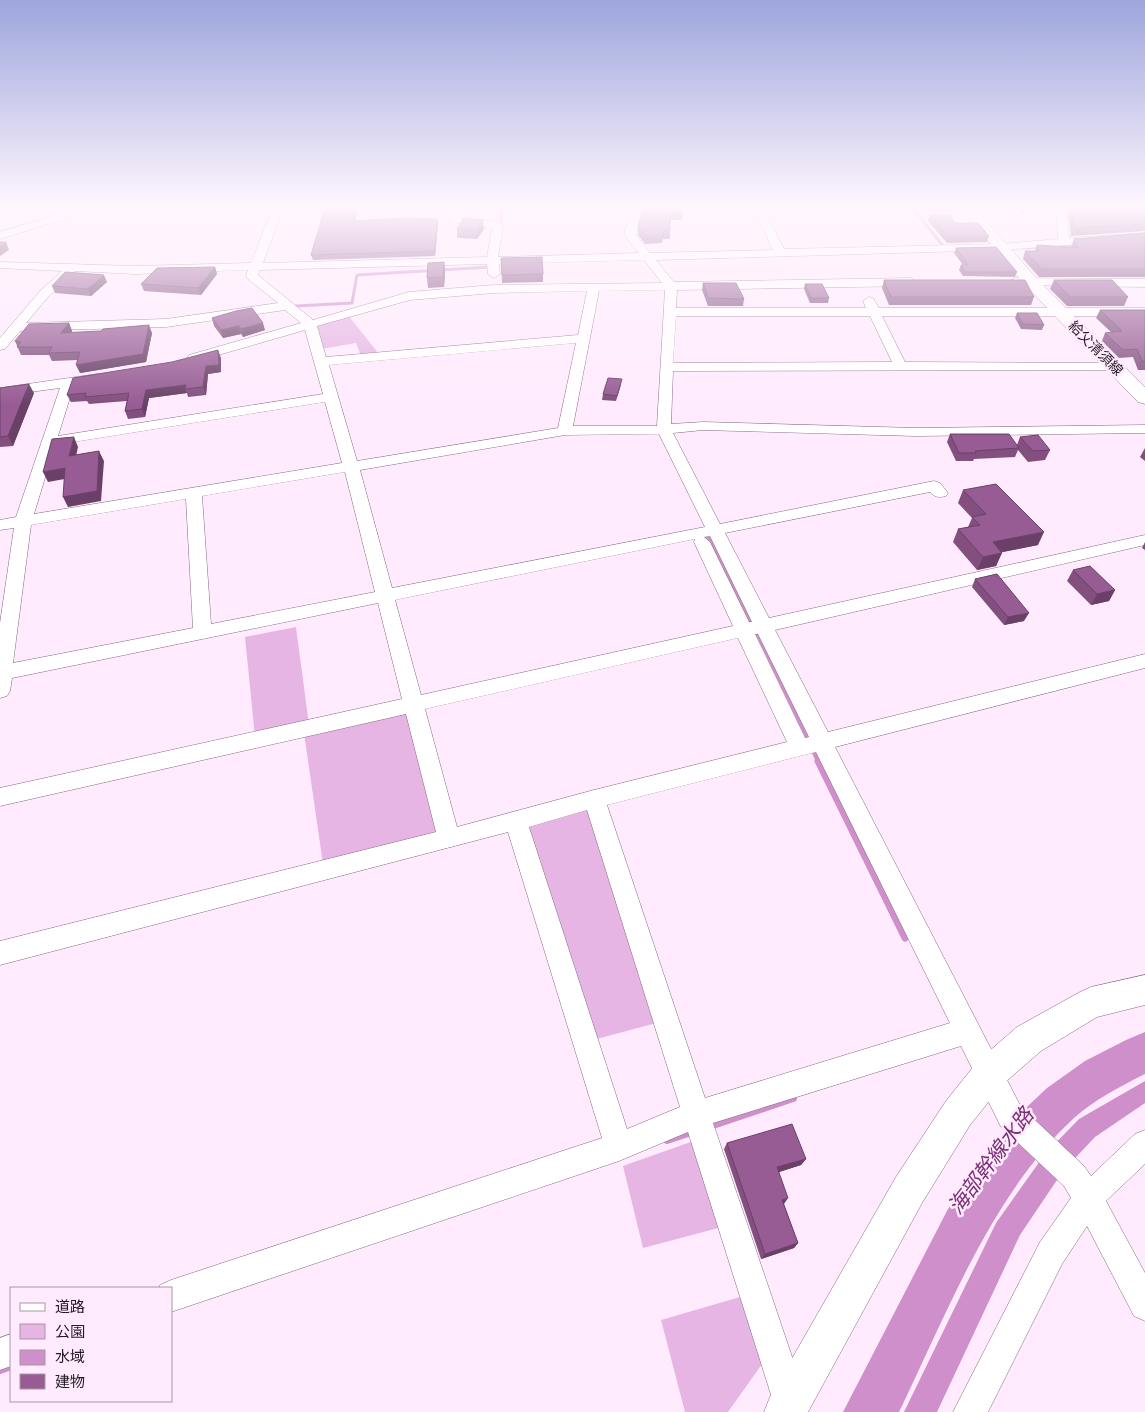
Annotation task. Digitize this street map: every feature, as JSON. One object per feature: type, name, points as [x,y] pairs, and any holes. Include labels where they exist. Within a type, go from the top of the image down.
[{"type":"main road","name":"給父清須線","points":[[1024,274],[1145,398]]},
{"type":"street","points":[[0,346],[44,294],[66,274]]},
{"type":"street","points":[[253,274],[252,276],[286,306],[310,324],[351,467],[449,838]]},
{"type":"street","points":[[494,274],[496,288]]},
{"type":"street","points":[[661,274],[671,286],[664,429],[754,628],[811,746],[968,1031],[1011,1116],[1081,1187],[1145,1305]]},
{"type":"street","points":[[859,282],[900,366]]},
{"type":"street","points":[[182,362],[375,304],[409,296],[496,288],[926,282]]},
{"type":"street","points":[[1002,282],[1145,283]]},
{"type":"street","points":[[565,431],[594,287]]},
{"type":"street","points":[[16,327],[166,323],[286,306]]},
{"type":"street","points":[[670,312],[751,313],[874,310],[1145,312]]},
{"type":"street","points":[[321,362],[584,338]]},
{"type":"street","points":[[667,366],[1114,366]]},
{"type":"street","points":[[0,392],[115,375]]},
{"type":"street","points":[[1,681],[23,522],[68,382]]},
{"type":"street","points":[[48,442],[331,398]]},
{"type":"street","points":[[0,526],[565,431],[664,429],[703,426],[916,432],[1145,429]]},
{"type":"street","points":[[1,681],[386,601],[713,538],[940,493],[934,486],[713,538]]},
{"type":"street","points":[[194,494],[202,632]]},
{"type":"street","points":[[0,797],[1145,540]]},
{"type":"street","points":[[1,681],[202,632],[386,601]]},
{"type":"street","points":[[0,953],[516,821],[594,799],[1145,661]]},
{"type":"street","points":[[594,799],[697,1114],[788,1407]]},
{"type":"street","points":[[516,821],[619,1147]]},
{"type":"street","points":[[788,1407],[909,1190],[958,1112],[990,1073],[1029,1038],[1091,1003],[1145,990]]},
{"type":"street","points":[[172,1296],[619,1147],[697,1114],[968,1031]]},
{"type":"street","points":[[970,1412],[1051,1252],[1081,1187],[1145,1144]]},
{"type":"green space","points":[[348,315],[379,354],[361,356],[356,343],[321,349],[317,325]]},
{"type":"green space","points":[[296,627],[309,725],[255,737],[245,637]]},
{"type":"green space","points":[[403,711],[410,714],[439,830],[437,836],[323,864],[304,733]]},
{"type":"green space","points":[[588,808],[660,1022],[593,1040],[526,823]]},
{"type":"green space","points":[[699,1139],[726,1226],[643,1248],[623,1166]]},
{"type":"green space","points":[[747,1295],[767,1357],[728,1412],[685,1412],[661,1320]]},
{"type":"water","name":"海部幹線水路","points":[[1145,1032],[1145,1074],[1099,1099],[1074,1118],[1045,1148],[995,1218],[954,1296],[899,1412],[843,1412],[948,1209],[1010,1123],[1047,1088],[1085,1061]]},
{"type":"water","points":[[1145,1081],[1145,1103],[1095,1137],[1063,1171],[1020,1235],[937,1412],[904,1412],[996,1223],[1045,1154],[1079,1119]]},
{"type":"building","points":[[63,274],[104,275],[88,289],[52,286]]},
{"type":"building","points":[[151,274],[209,274],[198,288],[141,284]]},
{"type":"building","points":[[427,274],[443,274],[443,277],[427,278]]},
{"type":"building","points":[[502,274],[543,274],[502,275]]},
{"type":"building","points":[[884,280],[1025,280],[1034,297],[891,297]]},
{"type":"building","points":[[1054,280],[1112,280],[1128,297],[1070,297]]},
{"type":"building","points":[[703,283],[736,283],[744,299],[708,298]]},
{"type":"building","points":[[805,284],[822,284],[829,298],[811,298]]},
{"type":"building","points":[[252,308],[263,323],[241,329],[239,326],[221,330],[212,318],[236,311]]},
{"type":"building","points":[[1100,310],[1145,310],[1145,362],[1142,361],[1137,349],[1123,350],[1105,333],[1122,331]]},
{"type":"building","points":[[1017,313],[1037,313],[1044,325],[1023,324]]},
{"type":"building","points":[[69,323],[61,333],[101,331],[103,329],[149,325],[143,354],[76,365],[80,352],[49,353],[52,347],[17,347],[21,342],[15,341],[29,324]]},
{"type":"building","points":[[218,350],[219,365],[206,366],[203,387],[185,389],[186,385],[146,390],[142,409],[125,411],[129,393],[85,397],[86,393],[67,395],[73,378],[172,362]]},
{"type":"building","points":[[608,378],[622,379],[617,396],[603,394]]},
{"type":"building","points":[[29,384],[8,436],[0,437],[0,388]]},
{"type":"building","points":[[950,434],[1009,434],[1019,448],[959,453]]},
{"type":"building","points":[[1038,435],[1050,450],[1033,451],[1020,437]]},
{"type":"building","points":[[74,437],[69,456],[99,451],[97,491],[63,497],[65,468],[43,472],[52,439]]},
{"type":"building","points":[[996,484],[1044,532],[993,542],[1002,553],[983,557],[958,529],[980,525],[972,517],[986,514],[963,490]]},
{"type":"building","points":[[1090,566],[1115,590],[1097,594],[1073,570]]},
{"type":"building","points":[[997,574],[1029,613],[1008,617],[975,579]]},
{"type":"building","points":[[792,1124],[806,1159],[777,1167],[788,1198],[782,1200],[798,1243],[765,1254],[727,1143]]},
{"type":"waterway","points":[[296,306],[352,303],[357,275],[375,274]]},
{"type":"waterway","points":[[700,537],[709,538],[819,762]]},
{"type":"waterway","points":[[818,761],[905,938]]},
{"type":"waterway","points":[[707,1127],[793,1098]]},
{"type":"waterway","points":[[667,1140],[691,1132]]},
{"type":"waterway","points":[[0,1370],[10,1366]]}]
